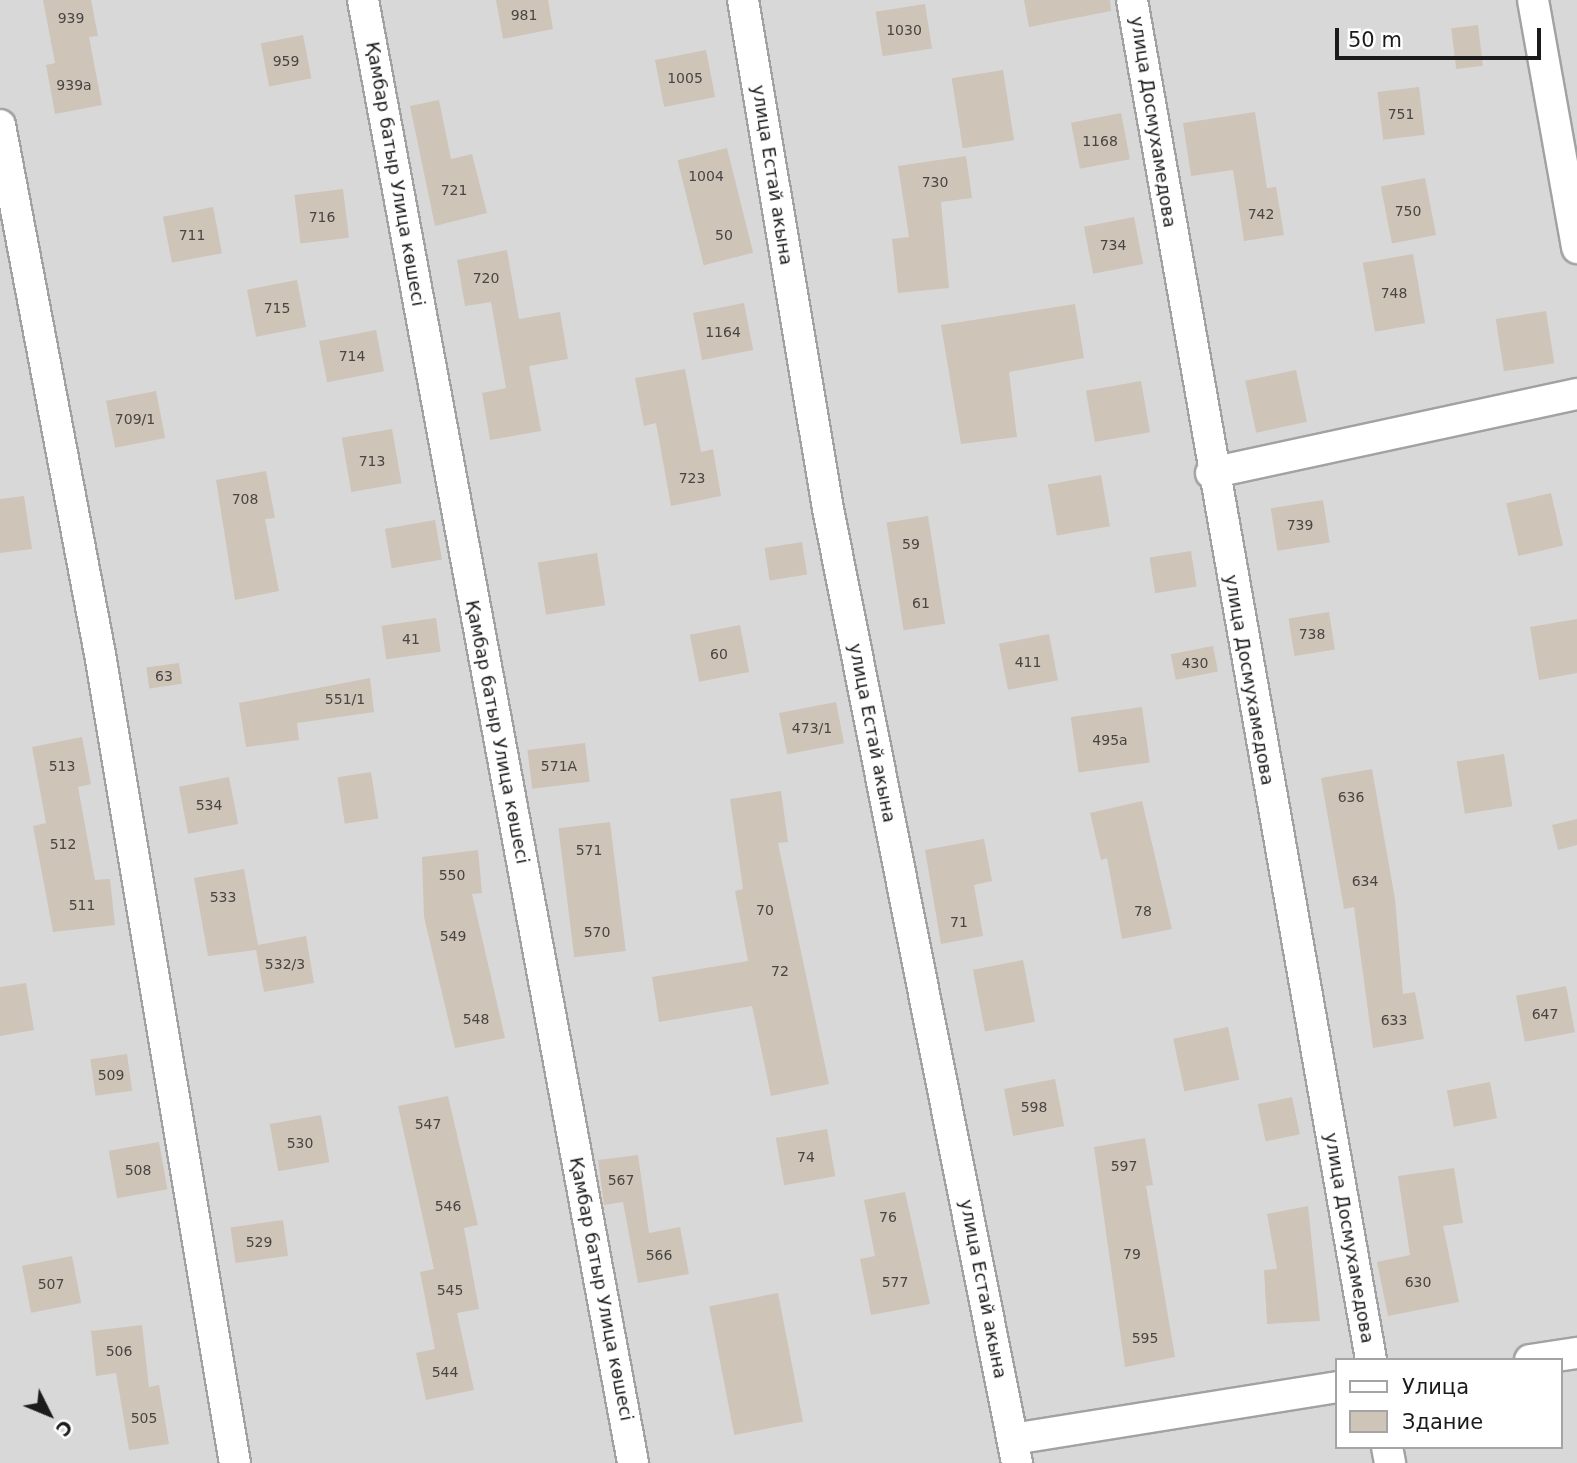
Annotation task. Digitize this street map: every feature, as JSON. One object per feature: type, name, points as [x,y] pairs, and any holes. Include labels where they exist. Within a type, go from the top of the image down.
[{"type":"street","name":"Қамбар батыр Улица көшесі","points":[[363,0],[633,1463]]},
{"type":"street","name":"улица Естай акына","points":[[743,0],[828,509],[1015,1451]]},
{"type":"street","name":"улица Досмухамедова","points":[[1132,0],[1211,473],[1371,1358]]},
{"type":"street","points":[[1533,0],[1577,248]]},
{"type":"street","points":[[0,125],[100,654],[235,1463]]},
{"type":"street","points":[[1211,473],[1577,394]]},
{"type":"street","points":[[1543,1358],[1577,1353]]},
{"type":"street","points":[[1015,1451],[1336,1387]]},
{"type":"shaded area","points":[[0,0],[1577,0],[1577,1463],[0,1463]]},
{"type":"building","points":[[43,0],[91,0],[98,36],[89,37],[102,105],[55,114],[46,65],[55,63]]},
{"type":"building","points":[[496,0],[548,0],[553,29],[503,39]]},
{"type":"building","points":[[1024,0],[1110,0],[1111,11],[1029,27]]},
{"type":"building","points":[[925,4],[932,48],[883,56],[876,12]]},
{"type":"building","points":[[1478,25],[1483,66],[1456,69],[1451,28]]},
{"type":"building","points":[[303,35],[311,78],[269,86],[261,43]]},
{"type":"building","points":[[706,50],[715,97],[664,107],[655,60]]},
{"type":"building","points":[[1003,70],[1014,140],[963,148],[952,78]]},
{"type":"building","points":[[1419,87],[1425,135],[1383,140],[1377,92]]},
{"type":"building","points":[[439,100],[451,159],[472,154],[487,213],[435,226],[410,106]]},
{"type":"building","points":[[1255,112],[1267,188],[1276,187],[1284,235],[1244,241],[1233,170],[1191,176],[1183,123]]},
{"type":"building","points":[[1121,113],[1130,159],[1080,169],[1071,123]]},
{"type":"building","points":[[727,148],[753,253],[704,265],[678,160]]},
{"type":"building","points":[[966,156],[972,198],[941,202],[949,288],[898,293],[892,239],[909,237],[898,166]]},
{"type":"building","points":[[1425,178],[1436,235],[1392,244],[1381,187]]},
{"type":"building","points":[[343,189],[349,238],[300,244],[294,195]]},
{"type":"building","points":[[213,207],[222,253],[172,263],[163,217]]},
{"type":"building","points":[[1134,217],[1143,264],[1093,274],[1084,227]]},
{"type":"building","points":[[507,250],[519,319],[560,312],[568,359],[529,366],[541,431],[490,440],[482,393],[506,388],[491,302],[465,306],[457,260]]},
{"type":"building","points":[[1413,254],[1425,323],[1375,332],[1363,263]]},
{"type":"building","points":[[297,280],[306,327],[256,337],[247,290]]},
{"type":"building","points":[[744,303],[753,350],[702,360],[693,313]]},
{"type":"building","points":[[1075,304],[1084,358],[1009,372],[1017,437],[961,444],[941,325]]},
{"type":"building","points":[[1546,311],[1554,363],[1504,371],[1496,319]]},
{"type":"building","points":[[376,330],[384,371],[327,382],[319,341]]},
{"type":"building","points":[[685,369],[701,452],[713,449],[721,496],[671,506],[656,423],[644,426],[635,378]]},
{"type":"building","points":[[1296,370],[1307,422],[1256,433],[1245,381]]},
{"type":"building","points":[[1141,381],[1150,432],[1095,442],[1086,391]]},
{"type":"building","points":[[156,391],[165,438],[115,448],[106,401]]},
{"type":"building","points":[[392,429],[402,483],[351,492],[342,438]]},
{"type":"building","points":[[266,471],[275,518],[265,519],[279,591],[235,600],[216,480]]},
{"type":"building","points":[[1101,475],[1110,526],[1057,536],[1048,484]]},
{"type":"building","points":[[1551,493],[1563,546],[1518,556],[1506,503]]},
{"type":"building","points":[[24,496],[32,549],[0,553],[0,499]]},
{"type":"building","points":[[1323,500],[1330,542],[1277,551],[1271,508]]},
{"type":"building","points":[[928,516],[945,624],[904,630],[887,523]]},
{"type":"building","points":[[435,520],[442,559],[392,568],[385,529]]},
{"type":"building","points":[[802,542],[807,575],[770,581],[764,548]]},
{"type":"building","points":[[1191,551],[1197,587],[1155,593],[1150,558]]},
{"type":"building","points":[[597,553],[605,605],[546,615],[538,562]]},
{"type":"building","points":[[1329,612],[1335,650],[1294,656],[1289,618]]},
{"type":"building","points":[[436,618],[441,652],[386,659],[382,626]]},
{"type":"building","points":[[1577,619],[1577,673],[1539,680],[1530,627]]},
{"type":"building","points":[[740,625],[749,672],[699,682],[690,635]]},
{"type":"building","points":[[1049,634],[1058,680],[1008,690],[999,644]]},
{"type":"building","points":[[1213,646],[1218,672],[1176,680],[1171,654]]},
{"type":"building","points":[[179,663],[182,684],[149,688],[146,668]]},
{"type":"building","points":[[370,678],[374,712],[297,723],[299,740],[246,747],[239,703]]},
{"type":"building","points":[[836,702],[844,743],[787,754],[779,713]]},
{"type":"building","points":[[1142,707],[1150,762],[1078,772],[1071,717]]},
{"type":"building","points":[[82,737],[91,784],[78,787],[95,880],[110,879],[115,925],[53,932],[33,826],[46,823],[32,747]]},
{"type":"building","points":[[585,743],[590,782],[532,789],[527,750]]},
{"type":"building","points":[[1504,754],[1512,806],[1465,814],[1457,762]]},
{"type":"building","points":[[1372,769],[1395,899],[1403,994],[1415,992],[1424,1039],[1373,1048],[1354,907],[1344,909],[1321,778]]},
{"type":"building","points":[[371,772],[378,818],[345,824],[337,777]]},
{"type":"building","points":[[229,777],[238,824],[188,834],[179,787]]},
{"type":"building","points":[[781,791],[788,842],[778,843],[829,1084],[771,1096],[752,1006],[659,1022],[652,977],[748,961],[735,891],[743,889],[730,799]]},
{"type":"building","points":[[1142,801],[1172,929],[1122,939],[1107,858],[1101,860],[1090,813]]},
{"type":"building","points":[[1577,819],[1577,845],[1558,850],[1552,825]]},
{"type":"building","points":[[610,822],[626,951],[574,957],[558,828]]},
{"type":"building","points":[[984,839],[992,881],[974,885],[983,936],[941,944],[925,850]]},
{"type":"building","points":[[478,850],[482,893],[472,894],[505,1038],[455,1048],[424,917],[422,857]]},
{"type":"building","points":[[244,869],[258,945],[306,936],[314,983],[264,992],[256,950],[208,956],[194,878]]},
{"type":"building","points":[[1023,960],[1035,1022],[985,1032],[973,970]]},
{"type":"building","points":[[26,983],[34,1030],[0,1036],[0,987]]},
{"type":"building","points":[[1566,986],[1575,1032],[1525,1042],[1516,996]]},
{"type":"building","points":[[1228,1027],[1239,1080],[1184,1091],[1173,1039]]},
{"type":"building","points":[[127,1054],[132,1091],[96,1096],[90,1059]]},
{"type":"building","points":[[1055,1079],[1064,1126],[1013,1136],[1004,1089]]},
{"type":"building","points":[[1490,1082],[1497,1118],[1454,1127],[1447,1090]]},
{"type":"building","points":[[448,1096],[478,1225],[464,1228],[479,1309],[457,1313],[474,1390],[426,1400],[416,1353],[435,1349],[420,1272],[434,1269],[398,1106]]},
{"type":"building","points":[[1292,1097],[1300,1134],[1266,1141],[1258,1104]]},
{"type":"building","points":[[321,1115],[329,1162],[278,1171],[270,1124]]},
{"type":"building","points":[[827,1129],[835,1176],[784,1185],[776,1138]]},
{"type":"building","points":[[1145,1138],[1153,1185],[1146,1186],[1175,1357],[1125,1367],[1094,1147]]},
{"type":"building","points":[[159,1142],[167,1189],[117,1198],[109,1151]]},
{"type":"building","points":[[638,1155],[649,1233],[680,1227],[689,1274],[638,1283],[623,1202],[604,1205],[598,1160]]},
{"type":"building","points":[[1454,1168],[1463,1223],[1443,1226],[1459,1302],[1388,1316],[1377,1262],[1410,1255],[1398,1176]]},
{"type":"building","points":[[905,1192],[930,1304],[871,1315],[860,1259],[875,1256],[864,1200]]},
{"type":"building","points":[[1308,1206],[1320,1321],[1267,1324],[1264,1270],[1277,1269],[1267,1214]]},
{"type":"building","points":[[283,1220],[288,1256],[236,1263],[231,1227]]},
{"type":"building","points":[[72,1256],[81,1303],[31,1313],[22,1266]]},
{"type":"building","points":[[778,1293],[803,1422],[734,1435],[709,1306]]},
{"type":"building","points":[[142,1325],[149,1387],[159,1385],[169,1444],[129,1450],[116,1373],[96,1376],[91,1331]]}]
